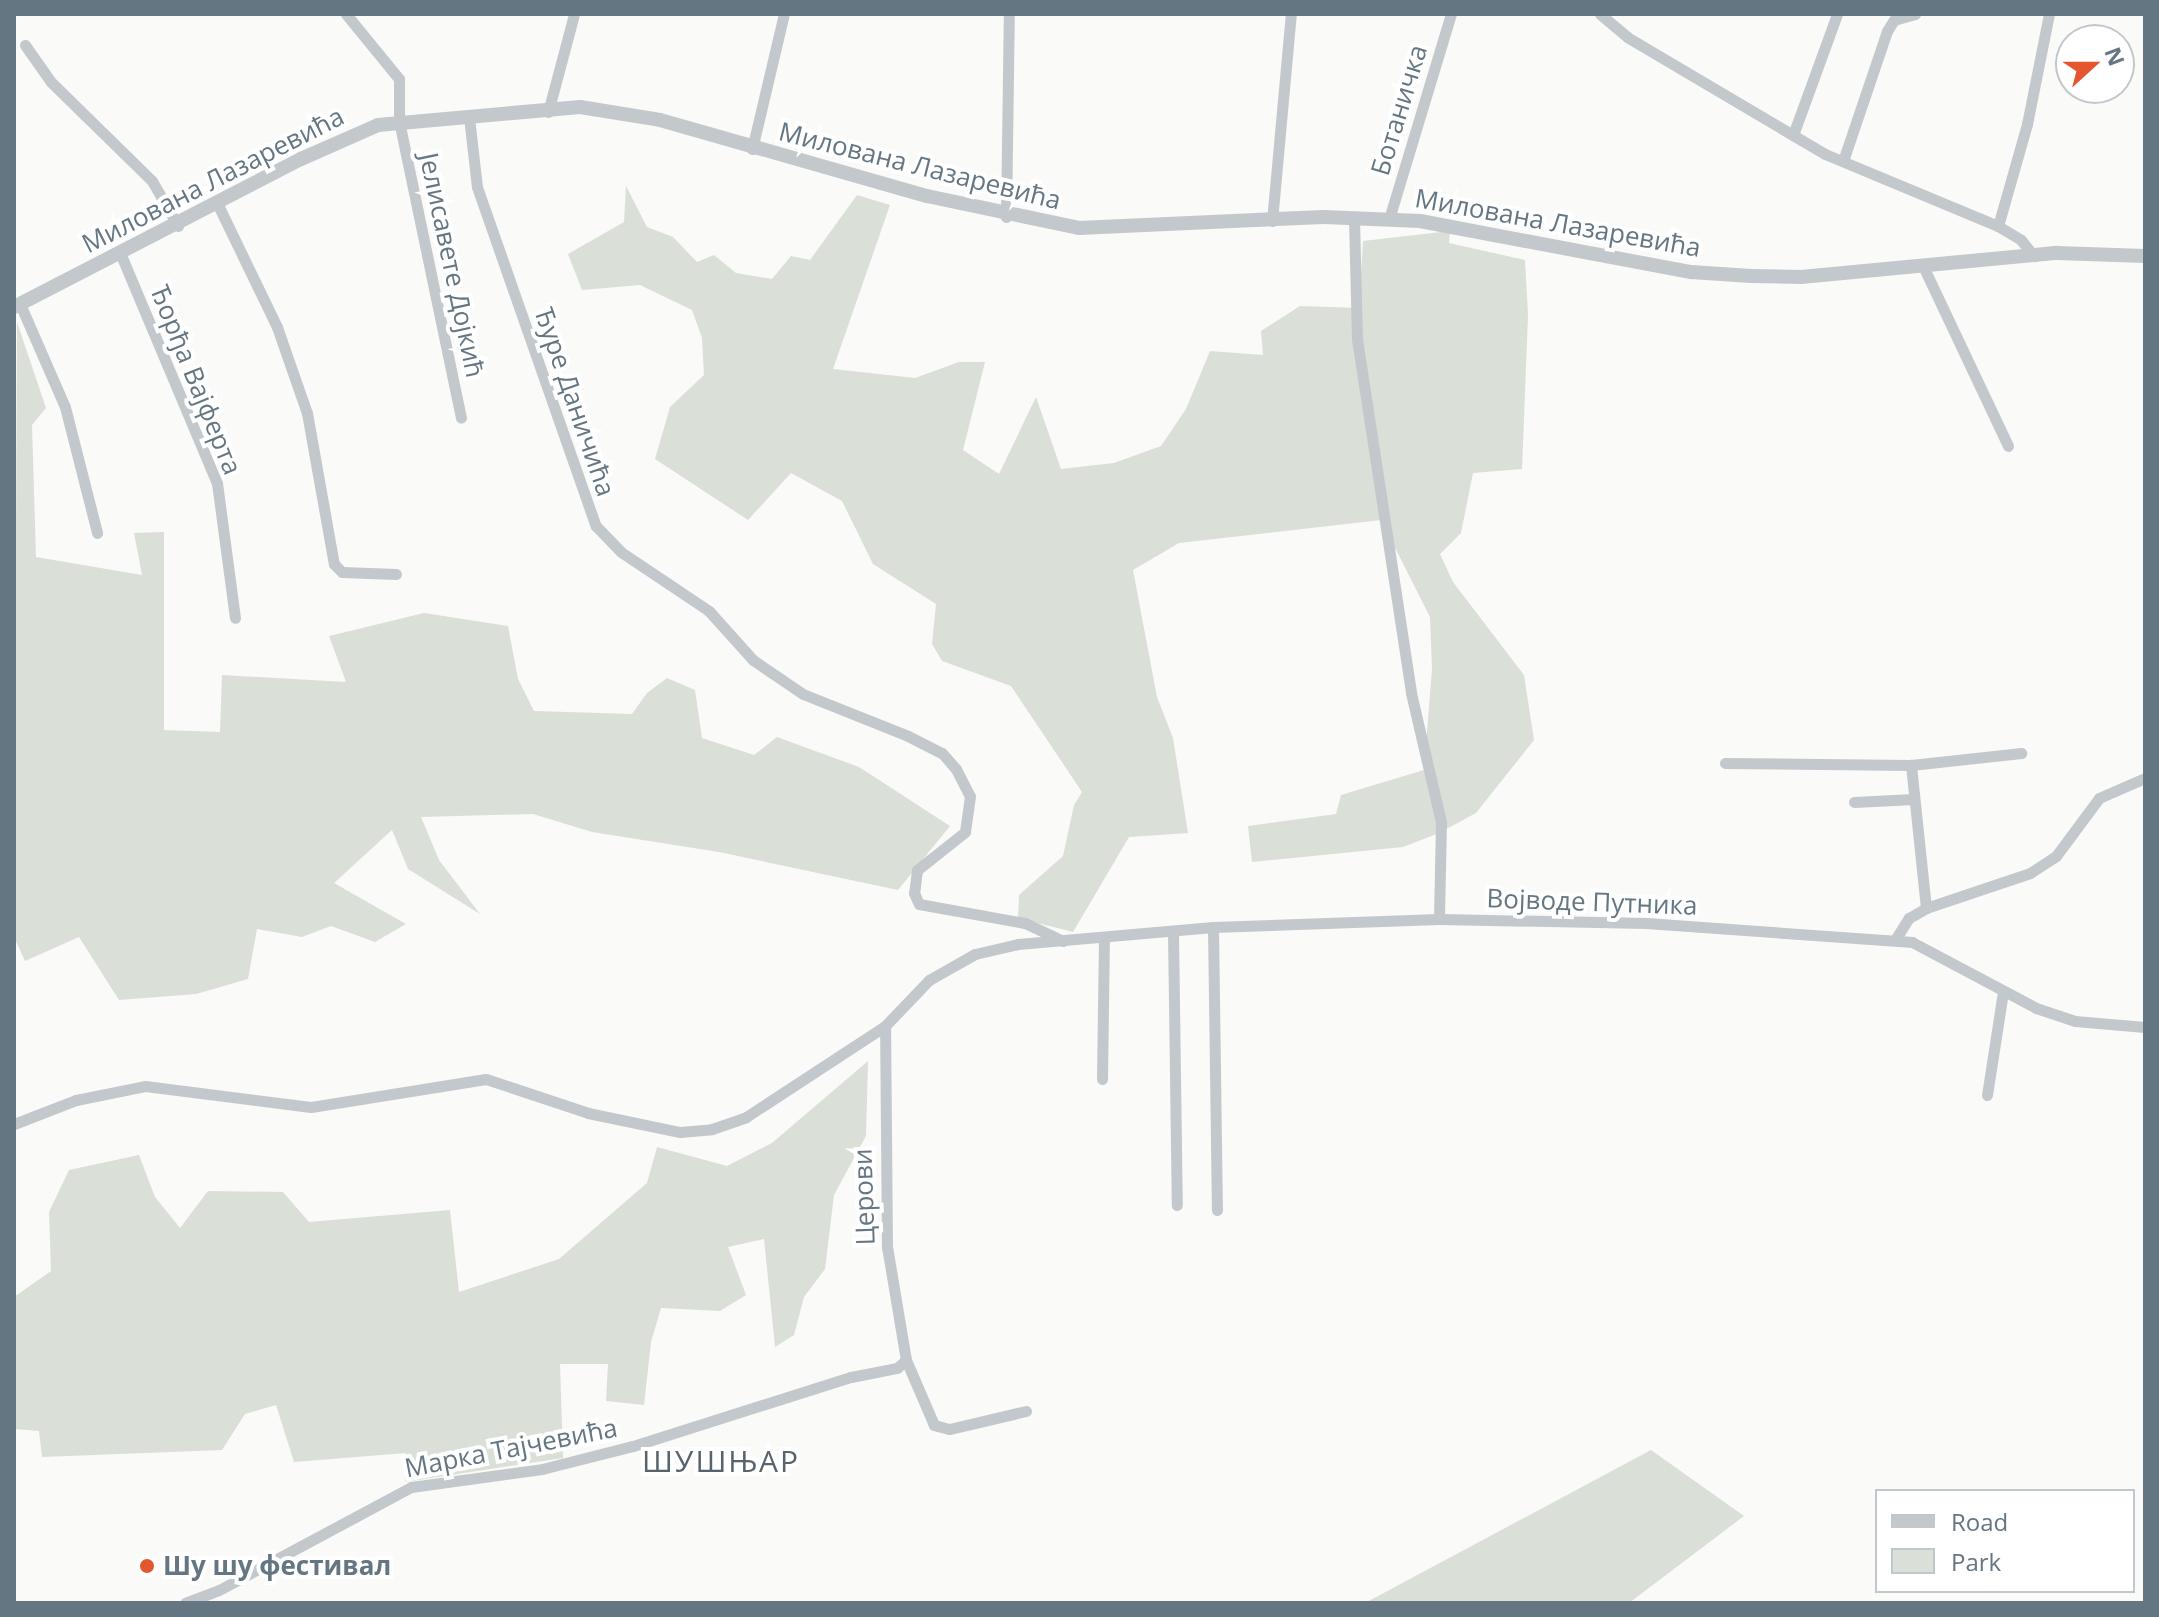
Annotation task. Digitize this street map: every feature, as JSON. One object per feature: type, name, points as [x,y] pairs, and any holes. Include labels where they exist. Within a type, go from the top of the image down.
[{"type":"street","name":"Јелисавете Дојкић","points":[[346,14],[393,66],[399,79],[399,121],[461,418]]},
{"type":"street","points":[[548,112],[574,14]]},
{"type":"street","points":[[752,149],[784,14]]},
{"type":"street","points":[[1006,217],[1009,14]]},
{"type":"street","points":[[1272,221],[1291,14]]},
{"type":"street","name":"Ботаничка","points":[[1389,219],[1451,14]]},
{"type":"street","points":[[1600,14],[1627,37],[1793,135],[1843,161],[1998,226],[2021,240],[2034,256]]},
{"type":"street","points":[[1793,135],[1837,14]]},
{"type":"street","points":[[1843,161],[1887,31],[1894,20],[1915,14]]},
{"type":"street","points":[[1998,226],[2027,124],[2049,14]]},
{"type":"street","points":[[25,45],[51,82],[152,181],[178,226]]},
{"type":"street","name":"Милована Лазаревића","points":[[17,305],[178,226],[342,139],[399,121],[597,108],[1006,217],[1105,230],[1272,221],[1389,219],[1453,226],[1691,272],[1801,277],[2034,256],[2145,256]]},
{"type":"street","name":"Ђуре Даничића","points":[[469,117],[477,187],[596,526],[621,552],[709,611],[753,660],[803,694],[908,736],[942,753],[956,769],[970,796],[965,832],[917,870],[914,893],[919,904],[1025,923],[1064,941]]},
{"type":"street","points":[[218,205],[277,327],[307,413],[334,564],[342,572],[396,574]]},
{"type":"street","points":[[1354,218],[1357,339],[1411,693],[1441,822],[1439,919]]},
{"type":"street","name":"Ђорђа Вајферта","points":[[121,255],[217,483],[235,618]]},
{"type":"street","points":[[1923,266],[2008,446]]},
{"type":"street","points":[[17,305],[65,407],[97,533]]},
{"type":"street","points":[[1725,763],[1911,765],[2021,753]]},
{"type":"street","points":[[1911,765],[1926,908]]},
{"type":"street","points":[[1895,940],[1909,918],[1926,908],[2030,873],[2056,856],[2099,798],[2145,778]]},
{"type":"street","points":[[1854,802],[1914,799]]},
{"type":"street","name":"Војводе Путника","points":[[885,1026],[945,966],[1018,944],[1104,939],[1213,927],[1439,919],[1646,923],[1895,940],[1942,955],[2003,992],[2075,1021],[2145,1027]]},
{"type":"street","points":[[1213,927],[1217,1210]]},
{"type":"street","points":[[1173,932],[1177,1205]]},
{"type":"street","points":[[1102,1079],[1104,939]]},
{"type":"street","points":[[1987,1095],[2003,992]]},
{"type":"street","points":[[14,1124],[76,1100],[145,1086],[311,1107],[486,1079],[588,1113],[680,1132],[712,1129],[746,1117],[885,1026]]},
{"type":"street","name":"Церови","points":[[885,1026],[887,1247],[906,1360],[931,1421],[941,1429],[1026,1411]]},
{"type":"street","name":"Марка Тајчевића","points":[[185,1603],[219,1590],[411,1487],[542,1469],[633,1446],[851,1377],[897,1368],[906,1360]]},
{"type":"green space","points":[[626,186],[647,227],[673,237],[697,262],[714,255],[736,273],[772,279],[791,256],[810,260],[857,195],[890,205],[833,369],[915,378],[959,362],[985,362],[963,450],[999,474],[1036,397],[1061,469],[1114,463],[1161,446],[1186,409],[1210,351],[1263,355],[1261,331],[1300,306],[1359,308],[1363,241],[1450,231],[1449,243],[1525,260],[1528,315],[1522,469],[1473,473],[1461,533],[1440,554],[1453,582],[1524,675],[1534,740],[1476,813],[1439,833],[1403,847],[1252,862],[1248,826],[1336,814],[1341,795],[1424,770],[1432,669],[1430,617],[1381,520],[1179,543],[1133,570],[1157,697],[1173,738],[1188,833],[1129,837],[1073,932],[1018,918],[1019,895],[1063,856],[1074,805],[1082,792],[1011,686],[942,661],[932,644],[936,604],[873,564],[842,501],[791,473],[748,520],[655,459],[670,407],[704,375],[702,338],[692,310],[640,285],[582,290],[568,254],[624,222]]},
{"type":"green space","points":[[17,322],[46,408],[32,425],[36,557],[142,575],[134,533],[164,532],[164,730],[220,732],[222,675],[346,682],[329,636],[424,613],[508,626],[518,679],[534,711],[632,714],[647,693],[667,678],[695,690],[702,738],[754,755],[777,737],[859,767],[950,826],[898,890],[719,852],[592,832],[533,814],[421,817],[439,860],[480,914],[408,869],[392,830],[334,883],[406,924],[375,942],[331,926],[302,937],[257,929],[248,979],[196,994],[119,1000],[79,937],[25,961],[14,937]]},
{"type":"green space","points":[[868,1061],[866,1136],[834,1195],[825,1269],[804,1297],[794,1335],[775,1347],[764,1239],[728,1247],[746,1295],[720,1311],[661,1308],[651,1342],[644,1405],[606,1401],[608,1364],[560,1364],[563,1458],[405,1482],[406,1453],[294,1462],[276,1405],[245,1414],[222,1450],[42,1457],[39,1431],[14,1429],[14,1297],[51,1271],[49,1212],[69,1170],[139,1155],[155,1197],[180,1228],[208,1191],[283,1192],[309,1222],[450,1210],[459,1292],[559,1259],[647,1183],[657,1147],[727,1166],[772,1143]]},
{"type":"green space","points":[[1651,1450],[1744,1516],[1629,1603],[1365,1603]]},
{"type":"place","name":"Шу шу фестивал","points":[[147,1566]]},
{"type":"district","name":"ШУШЊАР","points":[[721,1461]]}]
